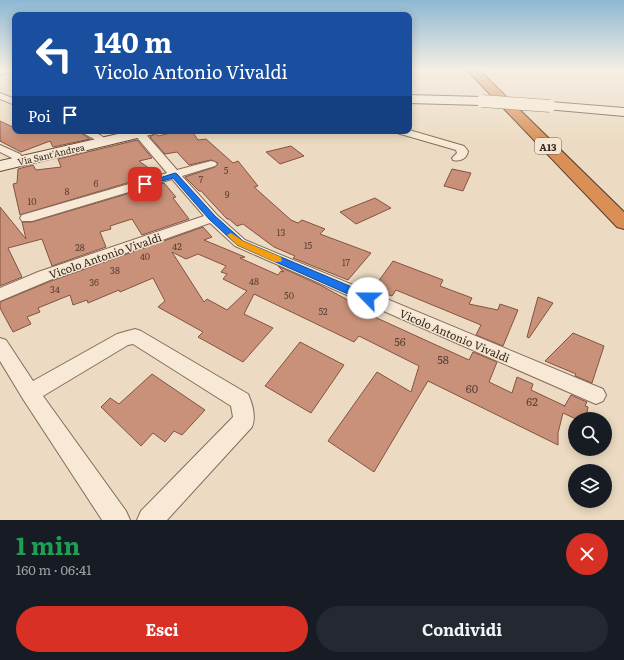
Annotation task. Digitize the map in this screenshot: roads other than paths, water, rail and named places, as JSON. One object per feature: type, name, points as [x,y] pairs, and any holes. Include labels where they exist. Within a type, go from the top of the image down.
[{"type":"highway","name":"A13","points":[[497,94],[624,223]]},
{"type":"highway","name":"A13","points":[[510,94],[624,203]]},
{"type":"street","points":[[0,96],[12,101]]},
{"type":"street","points":[[412,100],[441,99],[482,101],[624,112]]},
{"type":"street","name":"Via Sant'Andrea","points":[[91,134],[98,137],[103,142]]},
{"type":"street","name":"Via Sant'Andrea","points":[[0,166],[136,134]]},
{"type":"street","name":"Vicolo Antonio Vivaldi","points":[[145,134],[175,175],[212,218],[240,243],[596,395]]},
{"type":"street","points":[[411,134],[460,148],[463,151],[462,155],[457,158]]},
{"type":"street","points":[[0,148],[16,156],[20,162]]},
{"type":"street","points":[[27,218],[211,164]]},
{"type":"street","name":"Vicolo Antonio Vivaldi","points":[[0,296],[44,276],[212,218]]},
{"type":"street","points":[[30,393],[123,339],[135,336],[241,401],[244,420],[150,520]]},
{"type":"street","points":[[0,345],[30,393],[117,520]]}]
